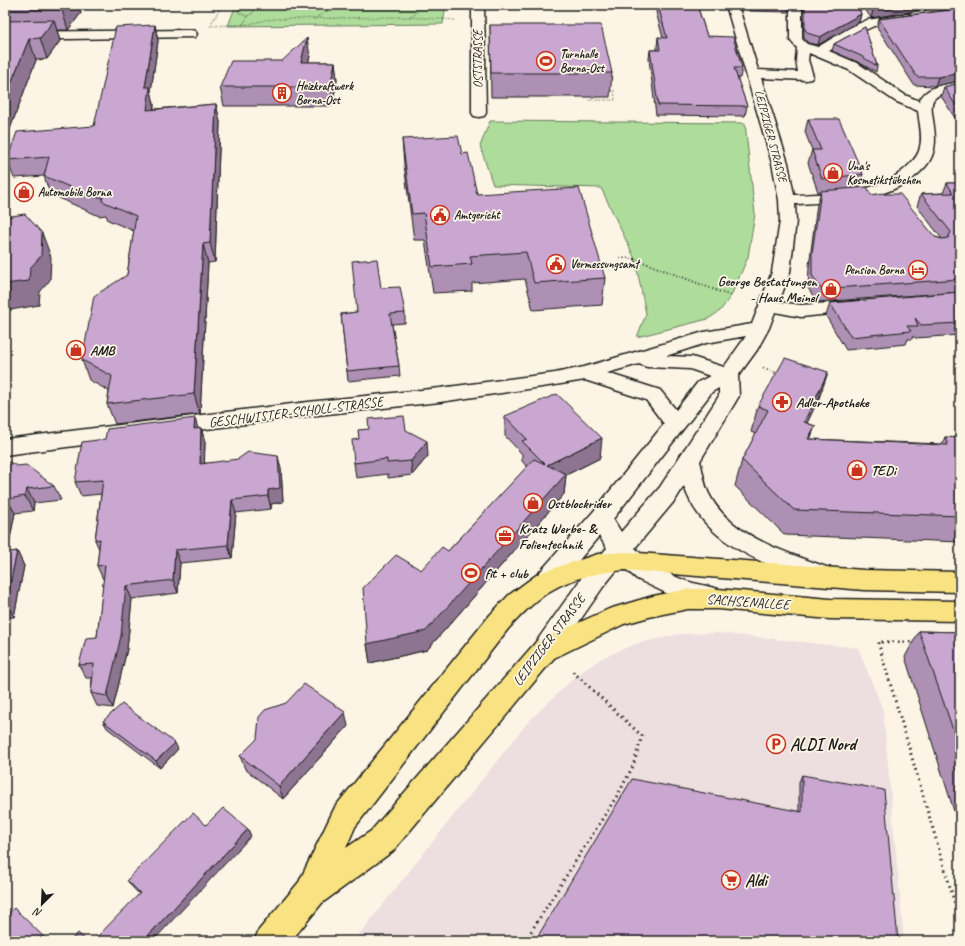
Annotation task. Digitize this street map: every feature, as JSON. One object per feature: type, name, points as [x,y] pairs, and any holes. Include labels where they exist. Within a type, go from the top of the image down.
[{"type":"main road","points":[[548,580],[598,563],[620,558],[826,577],[960,582]]},
{"type":"main road","name":"LEIPZIGER STRASSE","points":[[311,892],[345,817],[499,622],[518,602],[548,580]]},
{"type":"main road","name":"SACHSENALLEE","points":[[545,650],[588,629],[625,614],[688,599],[718,598],[830,609],[960,611]]},
{"type":"main road","name":"LEIPZIGER STRASSE","points":[[270,941],[311,892],[382,841],[545,650]]},
{"type":"street","name":"OSTSTRASSE","points":[[478,5],[479,113]]},
{"type":"street","name":"LEIPZIGER STRASSE","points":[[548,580],[601,518],[705,386],[733,368],[760,328],[781,272],[786,246],[788,221],[787,200],[780,163],[732,5]]},
{"type":"street","name":"LEIPZIGER STRASSE","points":[[753,74],[806,76],[802,60],[803,47],[796,40],[796,5]]},
{"type":"street","points":[[819,52],[853,30],[871,23],[918,16]]},
{"type":"street","points":[[5,36],[191,34]]},
{"type":"street","points":[[803,47],[854,67],[900,98],[923,108]]},
{"type":"street","points":[[787,200],[894,191],[907,175],[920,163],[927,152],[929,130],[923,108],[926,98],[931,92],[960,86]]},
{"type":"street","points":[[768,306],[801,311],[879,304]]},
{"type":"street","name":"GESCHWISTER-SCHOLL-STRASSE","points":[[5,447],[300,410],[440,395],[586,374],[704,338],[760,328]]},
{"type":"street","name":"GESCHWISTER-SCHOLL-STRASSE","points":[[630,360],[692,363],[733,368]]},
{"type":"street","name":"LEIPZIGER STRASSE","points":[[545,650],[565,620],[620,558],[668,493],[729,396],[733,368]]},
{"type":"street","name":"GESCHWISTER-SCHOLL-STRASSE","points":[[586,374],[653,395],[675,423]]},
{"type":"street","points":[[689,461],[699,496],[709,512],[727,532],[763,551],[826,577]]},
{"type":"street","points":[[601,518],[620,558],[675,588],[695,594],[718,598]]},
{"type":"path","points":[[244,5],[240,7],[238,11],[241,14],[248,16]]},
{"type":"path","points":[[242,24],[248,16],[253,13],[254,9],[249,5]]},
{"type":"path","points":[[313,19],[329,10],[348,5]]},
{"type":"path","points":[[407,16],[415,14],[420,5]]},
{"type":"path","points":[[646,5],[647,7],[661,10]]},
{"type":"path","points":[[209,26],[242,24],[278,19],[407,16],[463,21]]},
{"type":"path","points":[[589,100],[615,100],[614,91],[608,91]]},
{"type":"path","points":[[620,258],[635,259],[731,296]]},
{"type":"path","points":[[733,368],[782,375]]},
{"type":"path","points":[[922,642],[878,642],[960,921]]},
{"type":"path","points":[[525,941],[620,791],[633,766],[642,736],[576,676],[568,666]]},
{"type":"shaded area","points":[[717,633],[858,648],[883,710],[904,941],[354,941],[528,722],[576,676],[602,658],[635,644],[680,634]]},
{"type":"green space","points":[[236,5],[446,5],[443,24],[228,26]]},
{"type":"green space","points":[[490,121],[745,123],[755,214],[748,257],[731,296],[720,311],[708,319],[637,337],[646,314],[635,259],[601,188],[493,185],[480,146]]},
{"type":"building","points":[[5,5],[66,5],[62,10],[5,10]]},
{"type":"building","points":[[658,5],[697,5],[707,36],[733,37],[742,68],[734,68],[747,106],[658,105],[650,50],[660,50],[658,37],[667,38]]},
{"type":"building","points":[[805,5],[858,5],[861,14],[820,37],[810,34],[805,30]]},
{"type":"building","points":[[870,5],[907,5],[873,10]]},
{"type":"building","points":[[960,8],[960,73],[938,77],[917,77],[879,19],[958,9]]},
{"type":"building","points":[[54,20],[40,38],[29,39],[5,98],[5,21]]},
{"type":"building","points":[[155,25],[145,87],[150,87],[147,110],[216,104],[210,243],[203,244],[194,394],[107,404],[112,376],[82,360],[94,296],[127,275],[136,216],[102,201],[103,197],[93,197],[44,176],[49,157],[7,160],[17,132],[94,126],[116,27]]},
{"type":"building","points":[[490,25],[601,25],[612,73],[491,73]]},
{"type":"building","points":[[865,27],[877,66],[861,56],[834,44]]},
{"type":"building","points":[[307,38],[301,62],[335,62],[330,87],[220,87],[231,61],[282,61]]},
{"type":"building","points":[[960,83],[960,112],[944,87]]},
{"type":"building","points":[[808,119],[839,119],[863,174],[822,179],[812,150],[821,150]]},
{"type":"building","points":[[458,136],[462,154],[468,153],[477,194],[579,188],[605,278],[534,283],[526,252],[470,256],[472,264],[432,267],[424,213],[412,214],[402,139]]},
{"type":"building","points":[[947,183],[960,183],[960,279],[821,289],[812,275],[812,253],[821,191],[867,187],[871,195],[883,193],[900,194],[935,237],[942,239],[948,238],[951,232],[921,194],[953,193]]},
{"type":"building","points":[[25,214],[42,233],[41,256],[30,268],[29,281],[5,284],[5,217]]},
{"type":"building","points":[[377,259],[381,288],[400,287],[405,313],[390,314],[399,366],[347,371],[341,314],[357,312],[352,261]]},
{"type":"building","points":[[960,292],[960,323],[921,325],[915,318],[918,326],[907,326],[911,331],[851,337],[830,303]]},
{"type":"building","points":[[785,358],[828,372],[804,422],[815,426],[808,439],[948,445],[945,437],[960,438],[960,516],[794,510],[742,460],[768,410],[758,406]]},
{"type":"building","points":[[557,394],[602,438],[547,465],[566,474],[426,631],[367,644],[363,588],[396,555],[421,570],[442,547],[448,551],[534,459],[545,464],[522,441],[527,439],[505,416]]},
{"type":"building","points":[[404,416],[406,430],[427,441],[411,461],[387,463],[387,459],[354,463],[352,440],[359,439],[358,430],[369,429],[368,419]]},
{"type":"building","points":[[195,418],[194,429],[201,428],[200,464],[238,459],[248,452],[278,456],[280,488],[268,490],[268,496],[232,500],[228,545],[175,550],[173,580],[126,586],[121,636],[107,696],[91,693],[94,664],[79,665],[86,638],[97,637],[105,565],[97,566],[100,539],[95,540],[103,480],[75,482],[82,442],[105,439],[107,429]]},
{"type":"building","points":[[9,462],[17,466],[26,465],[54,486],[27,489],[25,496],[7,499],[5,510],[5,463]]},
{"type":"building","points":[[17,551],[6,603],[5,603],[5,553]]},
{"type":"building","points":[[919,631],[960,632],[960,750]]},
{"type":"building","points":[[304,684],[345,712],[279,786],[240,756],[257,739],[259,717],[265,710],[286,703]]},
{"type":"building","points":[[122,704],[175,743],[156,761],[103,721]]},
{"type":"building","name":"Aldi","points":[[802,775],[884,790],[898,941],[535,941],[632,779],[802,812]]},
{"type":"building","points":[[223,808],[248,829],[143,941],[93,941],[140,893],[127,880],[193,813],[206,825]]},
{"type":"building","points":[[14,908],[48,941],[5,941],[5,917]]},
{"type":"building","points":[[78,933],[87,941],[70,941]]},
{"type":"place","name":"Turnhalle Borna-Ost","points":[[546,61]]},
{"type":"place","name":"Heizkraftwerk Borna-Ost","points":[[282,93]]},
{"type":"place","name":"Una's Kosmetikstübchen","points":[[833,173]]},
{"type":"place","name":"Automobile Borna","points":[[24,192]]},
{"type":"place","name":"Amtgericht","points":[[440,215]]},
{"type":"place","name":"Vermessungsamt","points":[[556,264]]},
{"type":"place","name":"Pension Borna","points":[[918,270]]},
{"type":"place","name":"George Bestattungen - Haus Meinel","points":[[831,289]]},
{"type":"place","name":"AMB","points":[[76,350]]},
{"type":"place","name":"Adler-Apotheke","points":[[782,402]]},
{"type":"place","name":"TEDi","points":[[857,470]]},
{"type":"place","name":"Ostblockrider","points":[[533,503]]},
{"type":"place","name":"Kratz Werbe- & Folientechnik","points":[[505,536]]},
{"type":"place","name":"fit + club","points":[[471,573]]},
{"type":"place","name":"ALDI Nord","points":[[776,744]]},
{"type":"place","name":"Aldi","points":[[731,880]]}]
